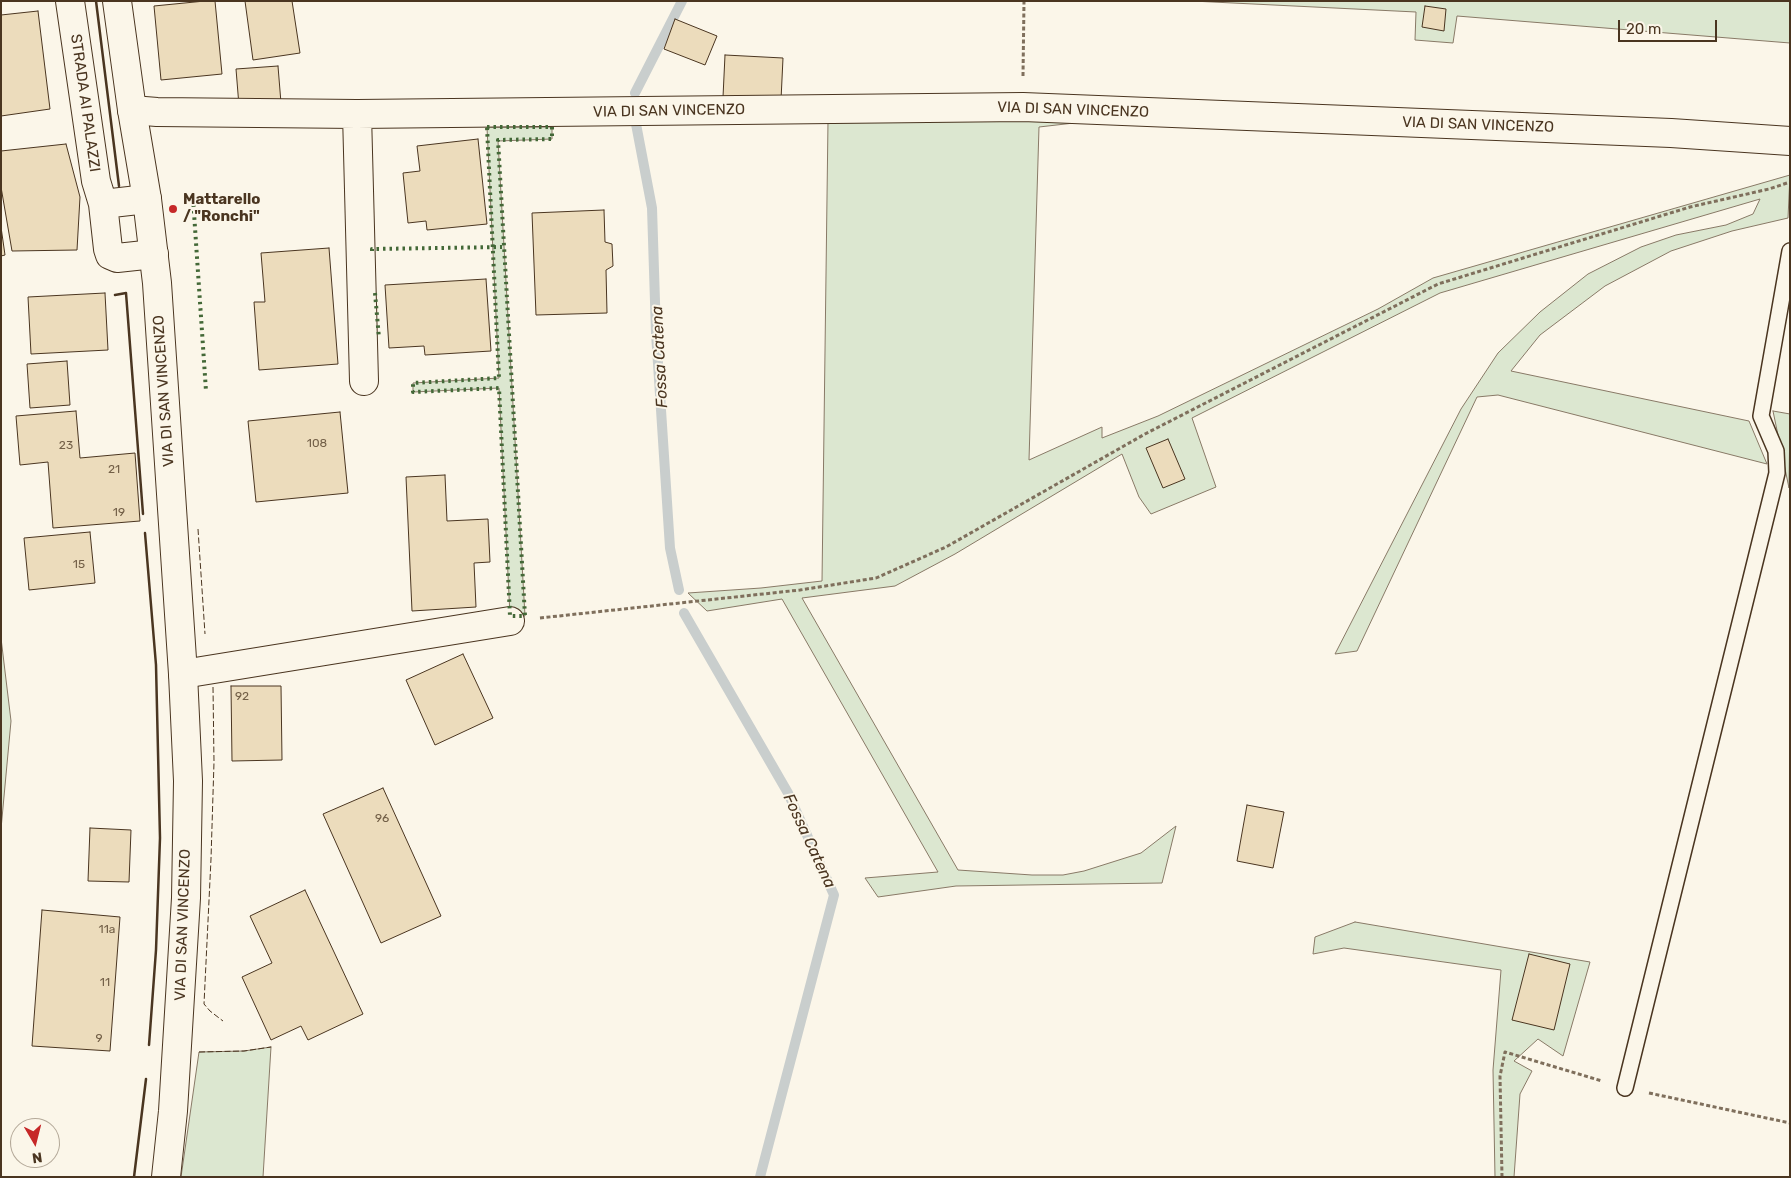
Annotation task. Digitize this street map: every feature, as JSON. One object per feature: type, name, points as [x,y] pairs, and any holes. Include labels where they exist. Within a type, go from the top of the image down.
[{"type":"street","name":"STRADA AI PALAZZI","points":[[70,1],[96,181],[103,204],[108,249],[110,255],[117,258],[154,254]]},
{"type":"street","name":"VIA DI SAN VINCENZO","points":[[117,1],[154,254],[183,674],[188,781],[186,898],[173,1111],[166,1177]]},
{"type":"street","name":"VIA DI SAN VINCENZO","points":[[132,110],[157,112],[356,114],[1023,107],[1671,133],[1790,141]]},
{"type":"street","points":[[356,114],[364,381]]},
{"type":"street","points":[[103,204],[147,199]]},
{"type":"street","points":[[183,674],[510,621]]},
{"type":"lane","points":[[1625,1088],[1778,473],[1776,451],[1761,416],[1790,251]]},
{"type":"path","points":[[1023,107],[1024,1]]},
{"type":"path","points":[[510,621],[800,590],[876,578],[946,548],[1145,434],[1438,284],[1690,207],[1769,189],[1790,182]]},
{"type":"path","points":[[1502,1177],[1500,1076],[1505,1052],[1625,1088],[1790,1124]]},
{"type":"green space","points":[[1192,1],[1790,1],[1790,43],[1457,16],[1453,43],[1415,40],[1416,12]]},
{"type":"green space","points":[[1109,119],[1039,127],[1029,460],[1102,427],[1102,438],[1158,416],[1378,309],[1433,278],[1790,175],[1788,218],[1732,231],[1671,251],[1605,286],[1540,335],[1511,371],[1749,421],[1767,464],[1498,395],[1477,397],[1357,651],[1335,654],[1461,409],[1498,353],[1540,312],[1588,274],[1641,247],[1676,235],[1726,225],[1753,214],[1760,199],[1440,293],[1192,418],[1216,487],[1151,514],[1139,497],[1122,454],[955,554],[895,586],[802,598],[958,870],[1032,875],[1063,875],[1084,871],[1141,853],[1176,826],[1162,883],[956,886],[878,897],[865,878],[938,872],[782,599],[707,611],[688,593],[761,588],[822,581],[828,121]]},
{"type":"green space","points":[[487,127],[552,127],[552,139],[498,141],[525,616],[510,616],[499,388],[413,392],[413,383],[499,378]]},
{"type":"green space","points":[[1773,411],[1790,414],[1789,488]]},
{"type":"green space","points":[[1,638],[11,721],[1,829]]},
{"type":"green space","points":[[1355,922],[1590,962],[1563,1056],[1538,1039],[1514,1061],[1532,1071],[1520,1094],[1514,1177],[1495,1177],[1493,1070],[1501,970],[1344,948],[1313,954],[1315,937]]},
{"type":"green space","points":[[271,1047],[263,1177],[181,1177],[199,1052],[244,1051]]},
{"type":"building","points":[[215,1],[222,74],[161,80],[154,6]]},
{"type":"building","points":[[245,1],[292,1],[300,53],[253,60]]},
{"type":"building","points":[[1425,6],[1446,9],[1444,31],[1422,27]]},
{"type":"building","points":[[38,11],[50,109],[1,116],[1,15]]},
{"type":"building","points":[[675,19],[717,36],[705,65],[664,49]]},
{"type":"building","points":[[725,55],[783,58],[781,100],[723,97]]},
{"type":"building","points":[[278,66],[281,103],[239,106],[236,69]]},
{"type":"building","points":[[478,139],[487,224],[427,230],[426,221],[408,223],[403,173],[420,171],[417,146]]},
{"type":"building","points":[[66,144],[80,197],[77,250],[12,251],[1,187],[1,151]]},
{"type":"building","points":[[604,210],[605,242],[612,244],[613,266],[606,270],[607,313],[536,315],[532,213]]},
{"type":"building","points":[[1,227],[5,255],[1,256]]},
{"type":"building","points":[[329,248],[338,364],[259,370],[254,302],[265,302],[261,253]]},
{"type":"building","points":[[486,279],[491,351],[425,355],[424,346],[389,348],[385,285]]},
{"type":"building","points":[[105,293],[108,350],[31,354],[28,297]]},
{"type":"building","points":[[67,361],[70,405],[30,408],[27,364]]},
{"type":"building","points":[[76,411],[80,458],[135,453],[140,521],[53,528],[48,462],[20,465],[16,416]]},
{"type":"building","points":[[340,412],[348,493],[256,502],[248,421]]},
{"type":"building","points":[[1168,439],[1185,479],[1163,488],[1146,448]]},
{"type":"building","points":[[445,475],[447,521],[488,519],[490,562],[474,563],[476,607],[412,611],[406,477]]},
{"type":"building","points":[[90,532],[95,583],[29,590],[24,538]]},
{"type":"building","points":[[463,654],[493,718],[435,745],[406,680]]},
{"type":"building","points":[[231,686],[281,686],[282,760],[232,761]]},
{"type":"building","points":[[383,788],[441,916],[381,943],[323,814]]},
{"type":"building","points":[[1247,805],[1284,812],[1273,868],[1237,861]]},
{"type":"building","points":[[90,828],[131,830],[129,882],[88,881]]},
{"type":"building","points":[[305,890],[363,1014],[308,1040],[301,1026],[271,1040],[242,977],[272,963],[250,916]]},
{"type":"building","points":[[42,910],[120,917],[110,1051],[32,1046]]},
{"type":"building","points":[[1529,954],[1570,964],[1554,1030],[1512,1020]]},
{"type":"waterway","name":"Fossa Catena","points":[[635,93],[682,1]]},
{"type":"waterway","name":"Fossa Catena","points":[[636,124],[652,208],[656,333],[670,548],[679,590]]},
{"type":"waterway","name":"Fossa Catena","points":[[684,613],[788,793],[834,895],[760,1177]]},
{"type":"hedge","points":[[487,127],[552,127],[552,139],[498,140],[525,616],[510,616],[499,388],[413,392],[413,383],[499,378],[487,127]]},
{"type":"hedge","points":[[193,198],[206,391]]},
{"type":"hedge","points":[[372,251],[372,249],[502,247]]},
{"type":"hedge","points":[[375,293],[379,338]]},
{"type":"fence","points":[[198,529],[205,634]]},
{"type":"fence","points":[[213,687],[214,762],[204,1004],[223,1021]]},
{"type":"fence","points":[[199,1052],[244,1051],[271,1047]]},
{"type":"wall","points":[[96,1],[119,186]]},
{"type":"wall","points":[[115,295],[126,293],[143,514]]},
{"type":"wall","points":[[145,533],[156,665],[160,838],[156,950],[149,1045]]},
{"type":"wall","points":[[134,1177],[146,1079]]},
{"type":"place","name":"Mattarello / \"Ronchi\"","points":[[173,209]]}]
